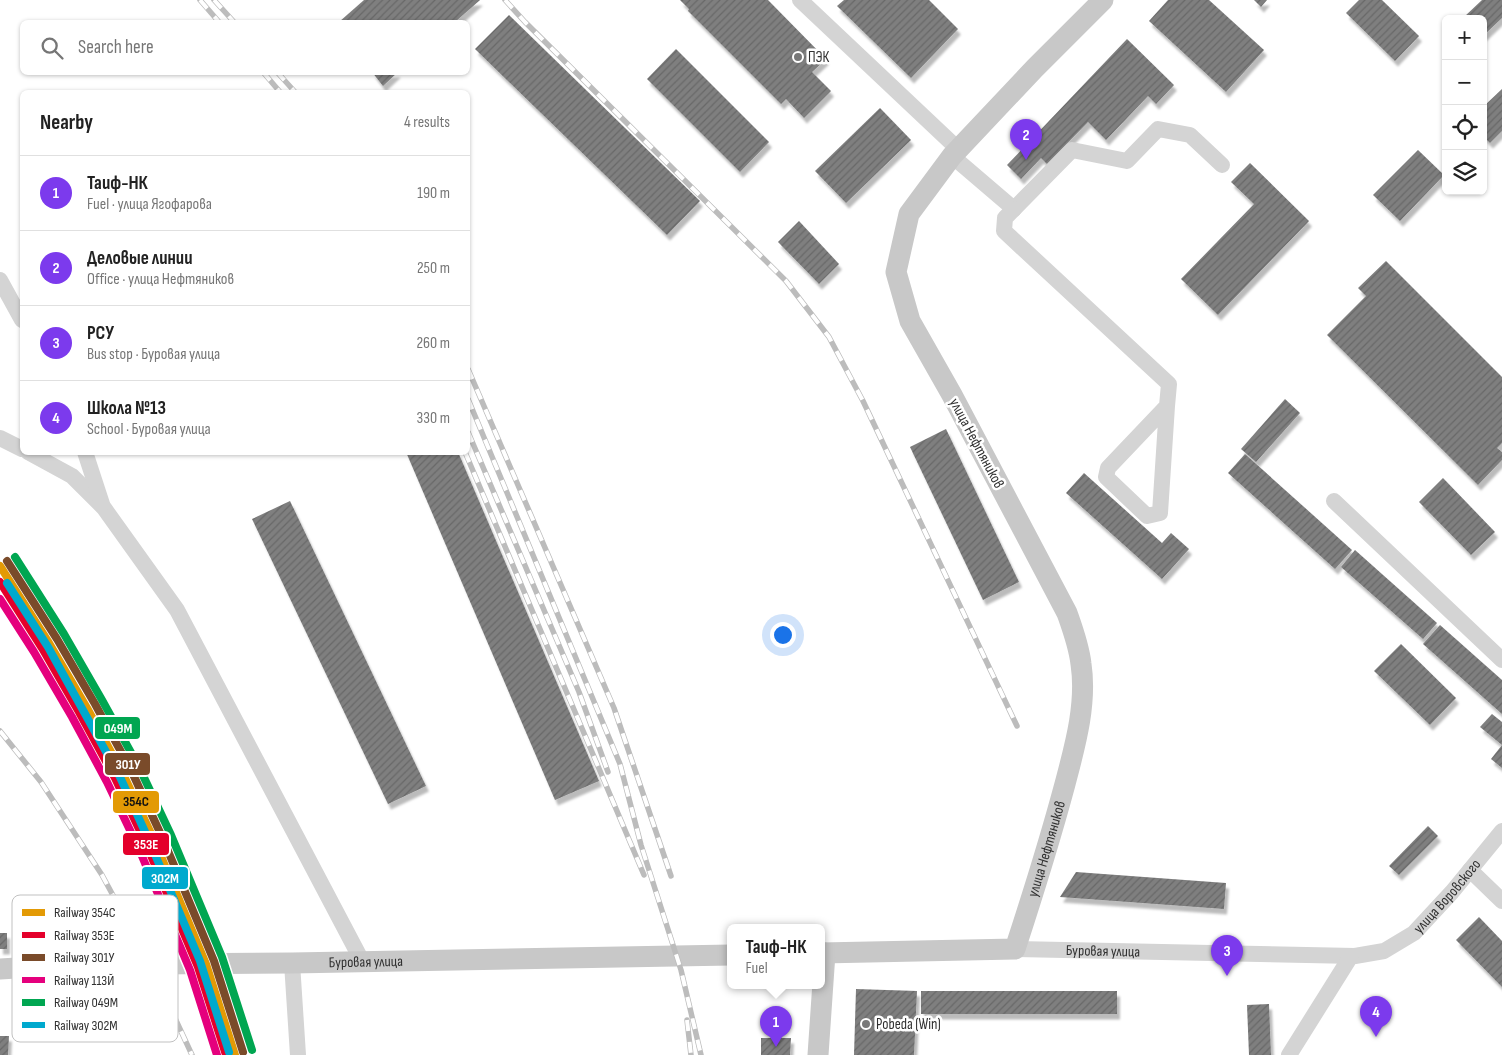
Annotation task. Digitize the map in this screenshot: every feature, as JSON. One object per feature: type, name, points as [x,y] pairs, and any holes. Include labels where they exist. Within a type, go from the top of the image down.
[{"type":"main road","name":"улица Нефтяников","points":[[1015,949],[1052,835],[1075,746],[1082,701],[1082,666],[1077,639],[1067,613],[952,395],[910,321],[896,272],[909,214],[955,152],[1103,0]]},
{"type":"main road","name":"Буровая улица","points":[[825,953],[1015,949]]},
{"type":"main road","name":"Буровая улица","points":[[178,964],[727,955]]},
{"type":"main road","points":[[818,1055],[821,989]]},
{"type":"street","points":[[800,0],[1014,210]]},
{"type":"street","points":[[1167,406],[1108,468],[1106,477],[1147,516],[1160,513],[1169,384],[1004,231],[1005,218],[1072,150],[1127,161],[1158,129],[1190,134],[1222,165]]},
{"type":"street","points":[[0,280],[20,316]]},
{"type":"street","points":[[0,438],[20,449]]},
{"type":"street","points":[[34,455],[72,476],[104,508],[177,610],[362,961]]},
{"type":"street","points":[[86,455],[104,508]]},
{"type":"street","points":[[1334,501],[1502,660]]},
{"type":"street","name":"улица Воровского","points":[[1384,951],[1414,933],[1452,892],[1502,831]]},
{"type":"street","points":[[1470,870],[1502,901]]},
{"type":"street","name":"Буровая улица","points":[[1015,949],[1351,956],[1384,951]]},
{"type":"street","points":[[1289,1055],[1351,956]]},
{"type":"street","points":[[292,963],[298,1055]]},
{"type":"building","points":[[364,0],[480,0],[457,20],[341,20]]},
{"type":"building","points":[[680,0],[768,0],[826,59],[812,72],[831,91],[804,118],[786,99],[781,104],[688,11],[689,9]]},
{"type":"building","points":[[844,0],[929,0],[958,29],[911,78],[837,6]]},
{"type":"building","points":[[1168,0],[1209,0],[1264,50],[1226,92],[1149,21]]},
{"type":"building","points":[[1254,0],[1267,0],[1261,7]]},
{"type":"building","points":[[1359,0],[1382,0],[1419,36],[1395,61],[1346,13]]},
{"type":"building","points":[[1482,0],[1502,0],[1502,18],[1487,32],[1487,15],[1466,15]]},
{"type":"building","points":[[509,15],[700,201],[667,235],[475,49]]},
{"type":"building","points":[[1127,39],[1174,85],[1156,104],[1148,96],[1106,140],[1088,122],[1047,164],[1041,158],[1021,179],[1007,165]]},
{"type":"building","points":[[676,49],[769,142],[740,172],[647,79]]},
{"type":"building","points":[[374,75],[395,75],[383,86]]},
{"type":"building","points":[[1502,89],[1502,131],[1490,143],[1487,140],[1487,103]]},
{"type":"building","points":[[880,108],[911,140],[846,203],[815,171]]},
{"type":"building","points":[[1418,150],[1442,173],[1442,177],[1400,221],[1373,195]]},
{"type":"building","points":[[1250,163],[1309,221],[1218,315],[1181,279],[1254,204],[1231,182]]},
{"type":"building","points":[[799,221],[839,264],[819,284],[778,242]]},
{"type":"building","points":[[1386,261],[1502,377],[1502,443],[1497,448],[1502,452],[1502,460],[1478,485],[1327,335],[1366,296],[1358,288]]},
{"type":"building","points":[[1285,399],[1300,413],[1256,462],[1241,449]]},
{"type":"building","points":[[946,429],[1019,582],[983,600],[910,447]]},
{"type":"building","points":[[1245,454],[1352,550],[1335,569],[1228,473]]},
{"type":"building","points":[[407,455],[459,455],[599,781],[555,800]]},
{"type":"building","points":[[1084,473],[1162,543],[1171,533],[1189,549],[1162,579],[1066,493]]},
{"type":"building","points":[[1443,478],[1495,532],[1471,555],[1419,502]]},
{"type":"building","points":[[290,501],[426,786],[388,804],[252,519]]},
{"type":"building","points":[[1355,550],[1437,623],[1423,639],[1341,567]]},
{"type":"building","points":[[1440,625],[1502,680],[1502,714],[1423,644]]},
{"type":"building","points":[[1401,644],[1456,698],[1430,725],[1374,671]]},
{"type":"building","points":[[1492,714],[1502,722],[1502,745],[1480,727]]},
{"type":"building","points":[[1502,745],[1502,768],[1491,759]]},
{"type":"building","points":[[1428,826],[1438,836],[1399,875],[1389,866]]},
{"type":"building","points":[[1076,872],[1226,883],[1224,909],[1060,897]]},
{"type":"building","points":[[1479,917],[1502,941],[1502,987],[1456,940]]},
{"type":"building","points":[[0,933],[7,933],[7,949],[0,949]]},
{"type":"building","points":[[856,989],[917,991],[914,1055],[854,1055]]},
{"type":"building","points":[[921,991],[1117,991],[1117,1014],[921,1014]]},
{"type":"building","points":[[1269,1004],[1271,1055],[1249,1055],[1247,1005]]},
{"type":"building","points":[[0,1036],[9,1036],[8,1055],[0,1055]]},
{"type":"building","points":[[761,1038],[791,1038],[790,1055],[761,1055]]},
{"type":"railway","points":[[200,0],[217,20]]},
{"type":"railway","points":[[214,0],[232,20]]},
{"type":"railway","points":[[505,0],[786,281],[829,337],[863,401],[1017,726]]},
{"type":"railway","points":[[266,75],[278,90]]},
{"type":"railway","points":[[280,75],[293,90]]},
{"type":"railway","points":[[470,374],[614,708],[671,876]]},
{"type":"railway","points":[[470,404],[620,764],[641,845],[681,970],[701,1055]]},
{"type":"railway","points":[[470,437],[579,692],[608,772]]},
{"type":"railway","points":[[466,455],[644,875]]},
{"type":"railway","points":[[0,731],[41,782],[102,875],[113,895]]},
{"type":"railway","points":[[687,1020],[691,1055]]},
{"type":"railway","points":[[178,1025],[192,1055]]},
{"type":"rail line","name":"049М","points":[[15,557],[64,634],[139,767],[171,835],[222,957],[252,1050]]},
{"type":"rail line","name":"301У","points":[[7,561],[57,639],[131,770],[163,839],[214,961],[243,1052]]},
{"type":"rail line","name":"354С","points":[[0,566],[49,643],[123,774],[177,895]]},
{"type":"rail line","name":"353Е","points":[[0,582],[42,648],[115,778],[168,895]]},
{"type":"rail line","name":"302М","points":[[7,583],[48,647],[120,777],[172,895]]},
{"type":"rail line","name":"113Й","points":[[0,599],[34,652],[107,782],[158,895]]},
{"type":"rail line","name":"354С","points":[[178,897],[206,964],[235,1055]]},
{"type":"rail line","name":"302М","points":[[178,909],[200,961],[229,1052]]},
{"type":"rail line","name":"353Е","points":[[178,920],[198,967],[226,1055]]},
{"type":"rail line","name":"113Й","points":[[178,942],[190,970],[217,1055]]},
{"type":"place","name":"ПЭК","points":[[798,57]]},
{"type":"place","name":"Деловые линии","points":[[1026,160]]},
{"type":"place","name":"РСУ","points":[[1227,976]]},
{"type":"place","name":"Pobeda (Win)","points":[[866,1024]]},
{"type":"place","name":"Школа №13","points":[[1376,1037]]},
{"type":"place","name":"Таиф-НК","points":[[776,1047]]}]
